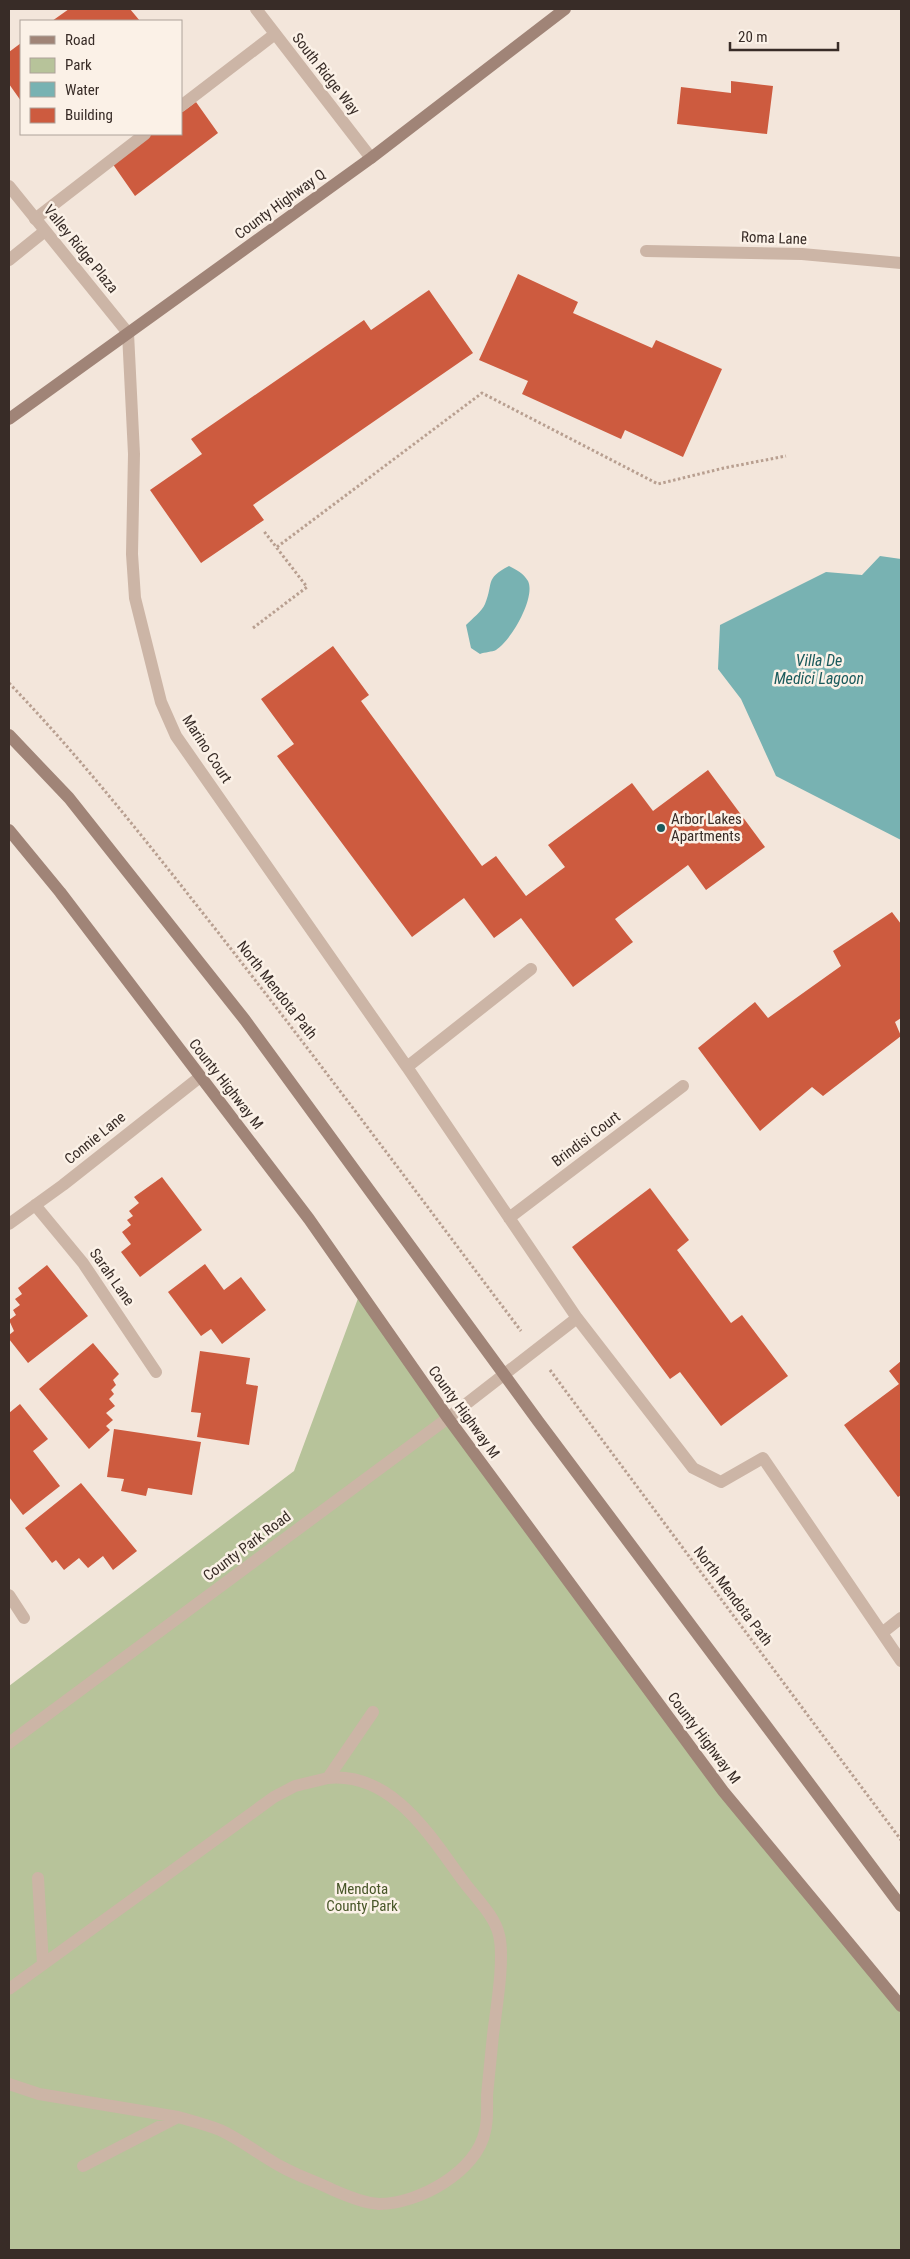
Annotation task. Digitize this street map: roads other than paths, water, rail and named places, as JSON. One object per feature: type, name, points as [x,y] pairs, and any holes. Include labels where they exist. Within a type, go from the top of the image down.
[{"type":"main road","name":"County Highway Q","points":[[9,419],[371,158],[565,9]]},
{"type":"main road","points":[[9,736],[69,798],[140,884],[246,1020],[503,1374],[901,1906]]},
{"type":"main road","name":"County Highway M","points":[[9,830],[60,892],[310,1219],[448,1418],[723,1791],[901,2006]]},
{"type":"street","name":"South Ridge Way","points":[[256,9],[371,158]]},
{"type":"street","points":[[182,105],[275,34]]},
{"type":"street","points":[[35,219],[144,135]]},
{"type":"street","name":"Valley Ridge Plaza","points":[[9,186],[128,333]]},
{"type":"street","points":[[9,260],[45,231]]},
{"type":"street","name":"Roma Lane","points":[[646,251],[802,254],[901,263]]},
{"type":"street","name":"Marino Court","points":[[128,333],[134,454],[132,554],[135,598],[161,702],[176,736],[407,1067],[577,1318],[693,1468],[721,1482],[763,1458],[882,1633]]},
{"type":"street","points":[[407,1067],[531,969]]},
{"type":"street","name":"Connie Lane","points":[[9,1224],[200,1077]]},
{"type":"street","name":"Brindisi Court","points":[[509,1218],[683,1086]]},
{"type":"street","name":"Sarah Lane","points":[[35,1205],[83,1263],[156,1372]]},
{"type":"street","name":"County Park Road","points":[[9,1743],[448,1418],[577,1318]]},
{"type":"street","points":[[9,1595],[24,1618]]},
{"type":"street","points":[[901,1618],[882,1633],[901,1661]]},
{"type":"street","points":[[328,1778],[373,1712]]},
{"type":"street","points":[[9,1989],[274,1797],[294,1786],[346,1776],[372,1784],[393,1797],[416,1817],[489,1916],[499,1935],[500,1976],[489,2071],[485,2132],[476,2152],[464,2167],[448,2181],[428,2192],[400,2201],[379,2204],[356,2200],[282,2167],[260,2152],[220,2130],[178,2117],[40,2094],[9,2084]]},
{"type":"street","points":[[38,1878],[43,1964]]},
{"type":"street","points":[[83,2166],[178,2117]]},
{"type":"water","name":"Villa De Medici Lagoon","points":[[880,556],[901,559],[901,840],[776,776],[741,699],[718,669],[720,625],[826,572],[862,575]]},
{"type":"water","points":[[509,566],[517,570],[528,581],[530,588],[525,607],[515,628],[502,645],[494,651],[480,654],[471,648],[466,625],[484,607],[493,578]]},
{"type":"place","name":"Arbor Lakes Apartments","points":[[661,828]]},
{"type":"park label","name":"Mendota County Park","points":[[362,1898]]}]
